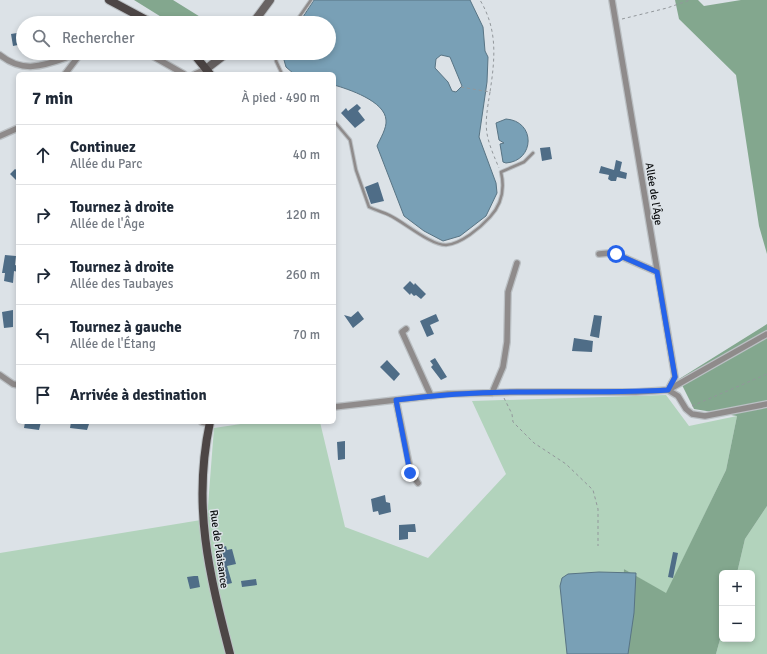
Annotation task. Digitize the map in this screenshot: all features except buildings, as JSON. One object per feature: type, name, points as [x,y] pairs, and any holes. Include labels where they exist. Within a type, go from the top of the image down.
[{"type":"main road","points":[[109,0],[139,16]]},
{"type":"main road","points":[[258,16],[270,0]]},
{"type":"main road","points":[[199,60],[208,71],[220,60]]},
{"type":"main road","name":"Rue de Plaisance","points":[[207,424],[202,480],[202,519],[211,574],[230,654]]},
{"type":"street","name":"Allée de l'Âge","points":[[612,0],[675,377],[668,390]]},
{"type":"street","points":[[0,55],[7,61],[20,66],[34,68],[59,60]]},
{"type":"street","points":[[67,72],[76,60]]},
{"type":"street","points":[[159,60],[180,72]]},
{"type":"street","points":[[0,136],[16,129]]},
{"type":"street","points":[[599,254],[616,254],[657,272]]},
{"type":"street","points":[[492,392],[503,367],[507,342],[508,292],[517,263]]},
{"type":"street","points":[[406,329],[402,332],[431,396]]},
{"type":"street","points":[[336,407],[431,396],[492,392],[636,392],[668,390],[767,334]]},
{"type":"street","points":[[0,375],[16,384]]},
{"type":"street","points":[[668,390],[678,396],[686,409],[692,414],[705,416],[767,404]]},
{"type":"street","points":[[396,400],[410,473],[418,483]]},
{"type":"lane","points":[[300,16],[311,0]]},
{"type":"lane","points":[[276,60],[281,72]]},
{"type":"lane","points":[[336,122],[350,140],[356,170],[369,207],[389,215],[435,242],[445,245],[461,239],[484,223],[491,216],[502,196],[504,182],[501,172],[524,162],[533,153]]},
{"type":"path","points":[[480,0],[492,26],[494,40],[494,66],[485,121],[486,132],[488,142],[501,172]]},
{"type":"path","points":[[615,20],[667,8],[690,0]]},
{"type":"path","points":[[461,87],[490,92]]},
{"type":"path","points":[[686,409],[767,374]]},
{"type":"path","points":[[501,392],[512,414],[513,422],[534,443],[566,464],[593,490],[598,509],[598,546]]},
{"type":"green space","points":[[134,0],[173,0],[199,16],[160,16]]},
{"type":"green space","points":[[675,0],[698,0],[704,6],[741,0],[767,0],[767,254],[759,226],[736,75],[679,19]]},
{"type":"green space","points":[[767,324],[767,506],[745,539],[738,570],[719,570],[719,642],[716,654],[617,654],[624,569],[666,593],[726,470],[737,416],[694,409],[679,379]]},
{"type":"green space","points":[[666,395],[689,426],[737,416],[726,470],[666,594],[624,569],[617,654],[0,654],[0,553],[207,519],[214,428],[241,424],[320,424],[345,527],[428,558],[506,474],[472,401]]},
{"type":"green space","points":[[767,506],[767,654],[716,654],[719,642],[755,642],[755,570],[738,570],[745,539]]},
{"type":"water","points":[[314,0],[470,0],[483,27],[485,51],[488,57],[487,82],[479,137],[496,183],[497,193],[486,216],[460,236],[443,241],[424,231],[404,216],[377,146],[386,123],[384,113],[379,107],[365,97],[348,89],[336,86],[336,72],[292,72],[286,67],[284,60],[336,60],[336,16],[304,16]],"holes":[[[441,55],[450,57],[462,86],[456,92],[452,91],[448,82],[435,68],[436,59]]]},
{"type":"water","points":[[506,119],[516,121],[523,126],[527,133],[528,141],[527,149],[522,156],[516,161],[506,163],[503,162],[500,144],[504,143],[499,140],[496,123]]},
{"type":"water","points":[[599,572],[636,573],[634,613],[628,654],[567,654],[560,586],[562,578],[568,574]]},
{"type":"route","points":[[410,473],[396,400],[448,394],[501,392],[636,392],[668,390],[675,377],[657,272],[616,254]]}]
